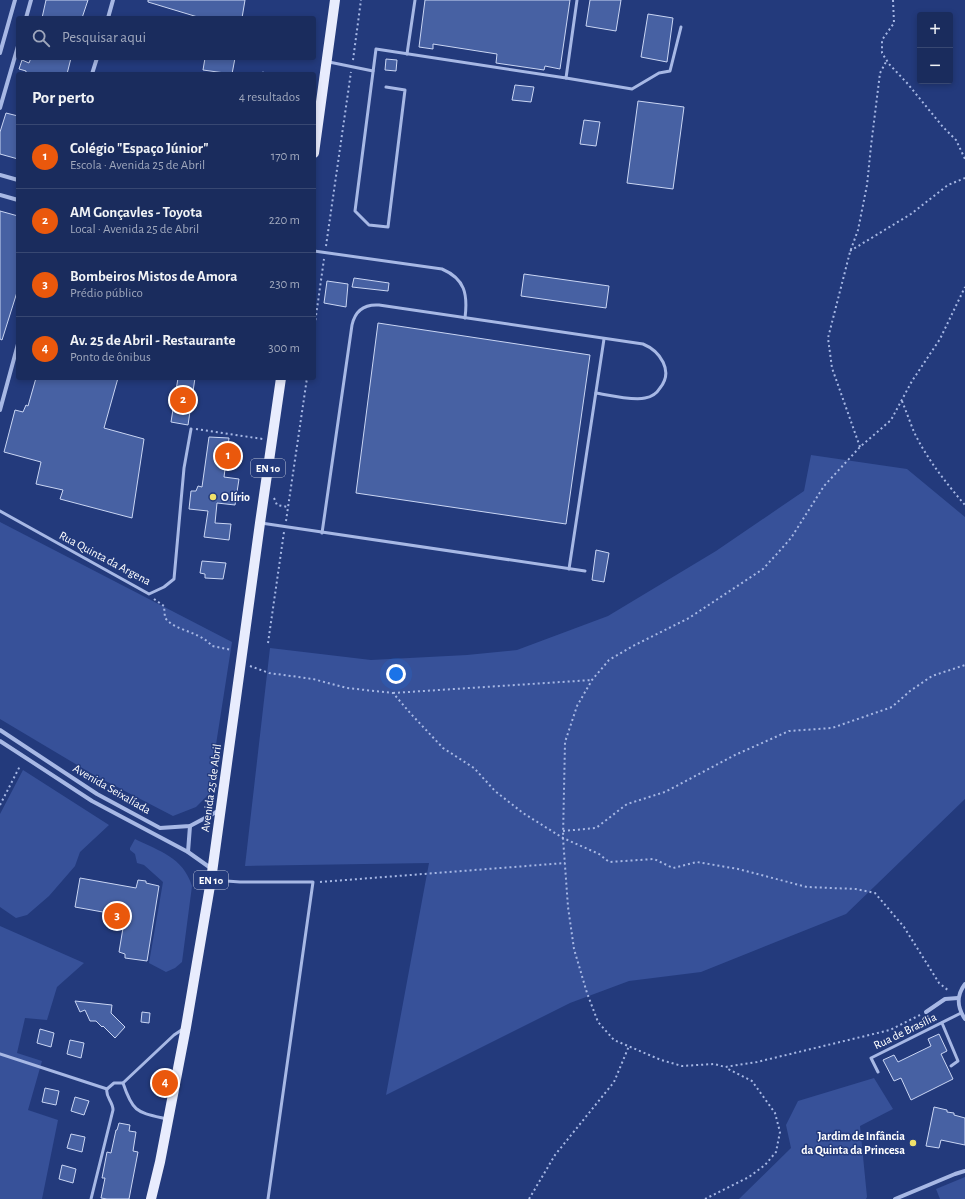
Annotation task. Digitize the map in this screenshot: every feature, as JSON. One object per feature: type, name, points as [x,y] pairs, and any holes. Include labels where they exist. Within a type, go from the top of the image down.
[{"type":"main road","points":[[316,126],[317,113],[327,62],[335,0]]},
{"type":"main road","name":"Avenida 25 de Abril","points":[[151,1199],[160,1162],[186,1026],[211,880],[242,663],[260,523],[282,380]]},
{"type":"street","points":[[0,53],[15,0]]},
{"type":"street","points":[[27,16],[32,0]]},
{"type":"street","points":[[109,16],[113,0]]},
{"type":"street","points":[[0,108],[16,53]]},
{"type":"street","points":[[93,72],[96,60]]},
{"type":"street","points":[[0,175],[16,179]]},
{"type":"street","points":[[0,195],[16,199]]},
{"type":"street","points":[[0,410],[16,351]]},
{"type":"street","name":"Avenida Seixalíada","points":[[0,730],[97,794],[160,828],[190,826],[221,810]]},
{"type":"street","name":"Avenida Seixalíada","points":[[0,741],[92,802],[188,852],[212,869]]},
{"type":"street","points":[[188,852],[190,826]]},
{"type":"street","points":[[965,984],[960,991],[958,998],[961,1013],[965,1019]]},
{"type":"street","points":[[926,1012],[945,999],[958,998]]},
{"type":"street","points":[[895,1199],[965,1171]]},
{"type":"lane","points":[[407,54],[415,0]]},
{"type":"lane","points":[[566,78],[577,0]]},
{"type":"lane","points":[[386,87],[405,90],[388,227],[369,225],[355,211],[376,49],[632,89],[659,74],[670,71],[681,27]]},
{"type":"lane","points":[[327,62],[373,71]]},
{"type":"lane","points":[[316,251],[436,268],[447,271],[457,279],[463,288],[466,298],[465,318]]},
{"type":"lane","points":[[322,532],[352,325],[355,316],[366,306],[375,305],[643,344],[650,347],[657,353],[666,367],[664,383],[653,395],[645,398],[637,399],[596,393]]},
{"type":"lane","points":[[569,568],[604,339]]},
{"type":"lane","name":"Rua Quinta da Argena","points":[[0,511],[149,594],[164,587],[174,579],[184,468],[191,428]]},
{"type":"lane","points":[[260,523],[585,571]]},
{"type":"lane","points":[[211,880],[240,882],[313,882],[268,1199]]},
{"type":"lane","name":"Rua de Brasília","points":[[878,1072],[871,1058],[961,1013]]},
{"type":"lane","points":[[942,1023],[958,1061],[951,1066]]},
{"type":"lane","points":[[91,1199],[113,1110],[112,1103],[107,1096],[107,1089],[114,1083],[123,1083],[174,1035],[186,1026]]},
{"type":"lane","points":[[0,1054],[107,1089]]},
{"type":"lane","points":[[123,1083],[128,1098],[136,1110],[142,1113],[168,1119]]},
{"type":"path","points":[[316,316],[361,0]]},
{"type":"path","points":[[893,0],[894,23],[882,40],[882,53],[943,127],[956,140],[965,160]]},
{"type":"path","points":[[860,447],[832,368],[828,338],[850,252],[858,230],[867,185],[870,146],[880,73],[887,60]]},
{"type":"path","points":[[850,252],[911,214],[948,185],[965,178]]},
{"type":"path","points":[[705,1199],[749,1177],[765,1165],[776,1152],[780,1132],[775,1113],[768,1100],[752,1081],[725,1067],[714,1064],[682,1066],[661,1060],[614,1040],[598,1022],[587,993],[574,949],[568,907],[563,838],[565,742],[577,706],[592,680],[609,660],[633,646],[689,618],[763,569],[791,538],[824,486],[860,447],[891,420],[912,381],[940,339],[965,287]]},
{"type":"path","points":[[268,643],[307,380]]},
{"type":"path","points":[[902,401],[915,433],[929,457],[946,483],[965,506]]},
{"type":"path","points":[[191,428],[272,440]]},
{"type":"path","points":[[149,594],[164,606],[165,618],[173,625],[199,636],[209,642],[212,646],[232,650]]},
{"type":"path","points":[[242,663],[269,673],[313,679],[347,688],[394,693],[592,680]]},
{"type":"path","points":[[563,831],[596,828],[627,804],[664,792],[735,755],[789,731],[832,728],[892,706],[932,676],[965,665]]},
{"type":"path","points":[[394,693],[411,714],[443,748],[474,768],[495,791],[523,813],[563,838],[598,854],[609,862],[654,859],[673,868],[697,862],[738,869],[807,887],[856,889],[875,893],[904,927],[939,983],[958,998]]},
{"type":"path","points":[[0,805],[20,766]]},
{"type":"path","points":[[313,882],[565,863]]},
{"type":"path","points":[[725,1067],[757,1062],[890,1030],[926,1012]]},
{"type":"path","points":[[529,1199],[555,1155],[614,1082],[629,1046]]},
{"type":"shaded area","points":[[811,455],[907,469],[965,517],[965,799],[846,914],[701,972],[629,981],[570,1003],[386,1095],[429,863],[245,866],[270,648],[371,660],[467,655],[517,650],[608,616],[716,551],[804,491]]},
{"type":"shaded area","points":[[0,522],[232,642],[215,751],[213,790],[196,807],[173,816],[94,775],[0,719]]},
{"type":"shaded area","points":[[23,770],[109,825],[80,852],[75,866],[49,896],[27,915],[16,918],[0,907],[0,814]]},
{"type":"shaded area","points":[[135,839],[169,856],[183,868],[192,886],[182,962],[175,968],[166,972],[149,963],[163,882],[144,865],[137,863],[135,854],[130,850]]},
{"type":"shaded area","points":[[0,926],[84,963],[57,987],[47,1020],[25,1018],[17,1053],[42,1061],[28,1110],[58,1120],[42,1199],[0,1199]]},
{"type":"shaded area","points":[[874,1078],[893,1109],[860,1126],[866,1199],[739,1199],[791,1148],[786,1125],[798,1101]]},
{"type":"shaded area","points":[[965,1177],[965,1199],[940,1199],[936,1189]]},
{"type":"building","points":[[46,0],[88,0],[83,16],[42,16]]},
{"type":"building","points":[[148,0],[245,0],[242,16],[194,16],[148,2]]},
{"type":"building","points":[[425,0],[570,0],[560,69],[545,66],[544,70],[496,63],[497,54],[433,44],[433,49],[419,47]]},
{"type":"building","points":[[590,0],[621,0],[616,31],[586,26]]},
{"type":"building","points":[[648,14],[673,18],[667,62],[641,57]]},
{"type":"building","points":[[386,59],[397,60],[396,71],[385,70]]},
{"type":"building","points":[[22,60],[29,63],[30,60],[70,60],[68,72],[26,72],[19,69]]},
{"type":"building","points":[[205,60],[235,60],[232,72],[203,70]]},
{"type":"building","points":[[515,85],[534,87],[531,102],[512,100]]},
{"type":"building","points":[[638,101],[684,107],[673,189],[627,183]]},
{"type":"building","points":[[6,113],[16,116],[16,158],[0,154],[0,132]]},
{"type":"building","points":[[584,120],[600,122],[596,146],[580,144]]},
{"type":"building","points":[[0,211],[16,215],[16,295],[2,340],[0,339]]},
{"type":"building","points":[[524,274],[609,286],[606,308],[521,296]]},
{"type":"building","points":[[354,278],[389,283],[388,291],[352,287]]},
{"type":"building","points":[[327,281],[348,284],[346,307],[324,303]]},
{"type":"building","points":[[378,323],[590,355],[566,524],[356,493]]},
{"type":"building","points":[[35,380],[117,380],[104,428],[144,439],[132,518],[60,499],[63,490],[36,484],[41,462],[4,452],[15,410],[23,412],[26,405],[28,406]]},
{"type":"building","points":[[178,380],[195,380],[188,425],[171,422]]},
{"type":"building","points":[[209,437],[229,438],[224,477],[239,479],[235,505],[217,503],[215,523],[231,524],[229,540],[204,537],[208,511],[189,509],[191,491],[196,491],[198,486],[202,487]]},
{"type":"building","points":[[596,550],[609,553],[604,582],[592,580]]},
{"type":"building","points":[[202,561],[226,563],[223,579],[205,578],[205,574],[200,573]]},
{"type":"building","points":[[80,878],[136,888],[138,880],[146,881],[146,883],[159,886],[147,961],[125,958],[125,954],[119,952],[125,916],[75,907]]},
{"type":"building","points":[[75,1001],[112,1005],[111,1013],[125,1027],[115,1038],[96,1021],[90,1021],[85,1010],[80,1012]]},
{"type":"building","points":[[142,1012],[150,1013],[149,1023],[141,1022]]},
{"type":"building","points":[[40,1029],[54,1033],[51,1047],[37,1043]]},
{"type":"building","points":[[939,1034],[947,1051],[941,1054],[953,1079],[911,1100],[901,1078],[894,1081],[883,1060],[894,1055],[898,1062],[931,1046],[928,1039]]},
{"type":"building","points":[[70,1040],[84,1043],[81,1058],[67,1054]]},
{"type":"building","points":[[45,1088],[59,1091],[56,1105],[42,1102]]},
{"type":"building","points":[[75,1097],[89,1101],[84,1115],[71,1111]]},
{"type":"building","points":[[934,1107],[947,1110],[947,1112],[954,1113],[954,1115],[965,1118],[965,1145],[941,1140],[939,1148],[926,1146]]},
{"type":"building","points":[[119,1123],[130,1125],[129,1131],[136,1132],[133,1151],[138,1152],[129,1199],[101,1198],[105,1178],[102,1178],[107,1152],[111,1153]]},
{"type":"building","points":[[71,1134],[85,1137],[82,1152],[67,1148]]},
{"type":"building","points":[[62,1165],[76,1169],[73,1183],[59,1179]]},
{"type":"place","name":"AM Gonçavles - Toyota","points":[[183,400]]},
{"type":"place","name":"Colégio \"Espaço Júnior\"","points":[[228,456]]},
{"type":"place","name":"O lírio","points":[[213,497]]},
{"type":"place","name":"Bombeiros Mistos de Amora","points":[[117,916]]},
{"type":"place","name":"Av. 25 de Abril - Restaurante","points":[[165,1083]]},
{"type":"place","name":"Jardim de Infância da Quinta da Princesa","points":[[913,1143]]}]
